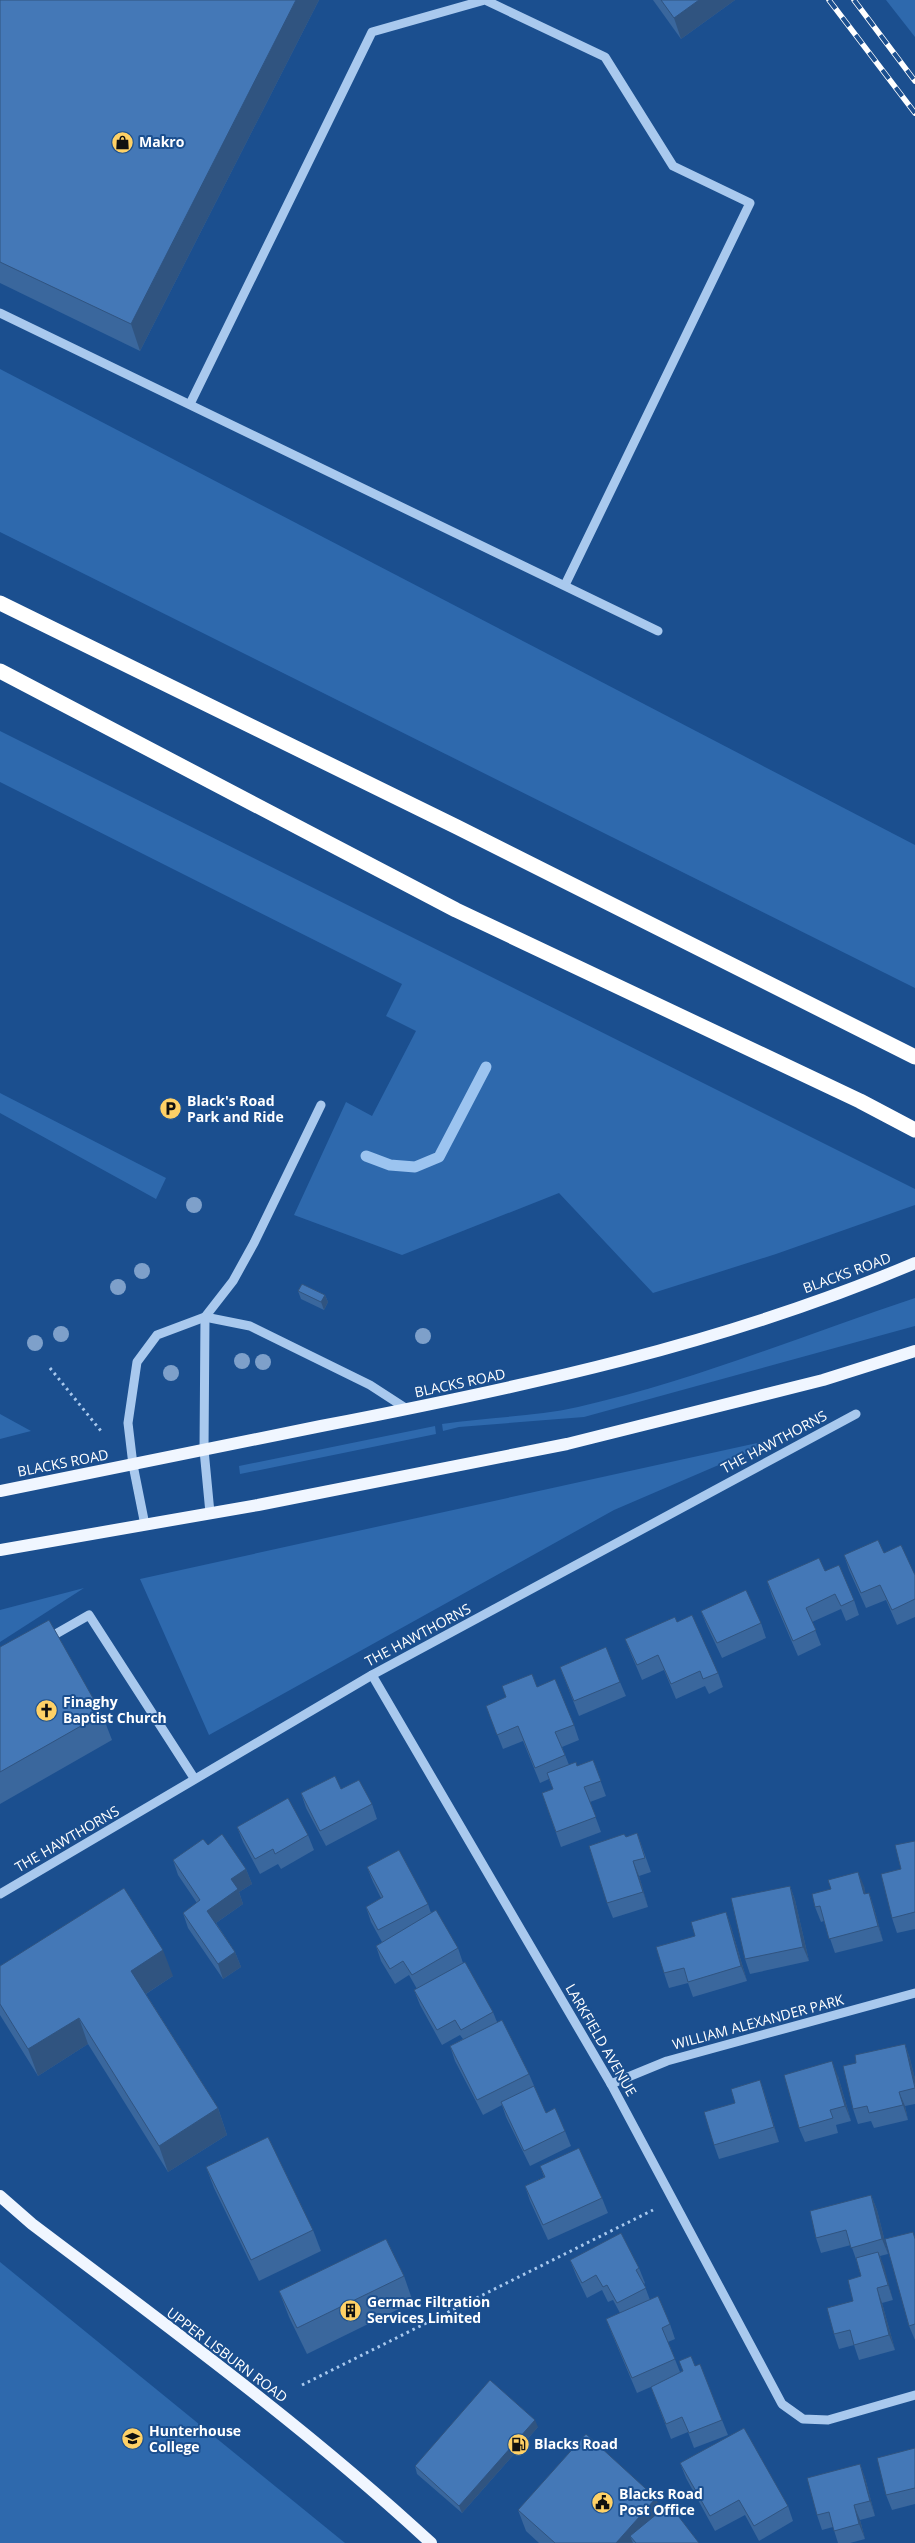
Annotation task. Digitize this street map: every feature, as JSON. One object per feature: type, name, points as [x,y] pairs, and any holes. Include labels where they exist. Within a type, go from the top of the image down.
[{"type":"highway","points":[[0,604],[457,827],[915,1057]]},
{"type":"highway","points":[[0,671],[456,910],[860,1101],[915,1130]]},
{"type":"main road","name":"BLACKS ROAD","points":[[0,1491],[407,1409],[572,1373],[728,1332],[915,1263]]},
{"type":"main road","points":[[0,1550],[210,1513],[567,1444],[822,1380],[915,1351]]},
{"type":"main road","name":"UPPER LISBURN ROAD","points":[[0,2196],[32,2224],[266,2402],[370,2487],[431,2543]]},
{"type":"street","points":[[190,404],[372,32],[485,0],[605,57],[673,166],[750,202],[565,585]]},
{"type":"street","points":[[0,313],[658,631]]},
{"type":"street","points":[[145,1525],[133,1465],[128,1423],[137,1362],[157,1335],[205,1317],[233,1281],[254,1243],[321,1105]]},
{"type":"street","points":[[205,1317],[250,1326],[370,1385],[407,1409]]},
{"type":"street","points":[[205,1317],[204,1450],[210,1513]]},
{"type":"street","name":"THE HAWTHORNS","points":[[0,1894],[108,1832],[194,1778],[372,1675],[856,1414]]},
{"type":"street","points":[[40,1644],[89,1615],[194,1778]]},
{"type":"street","name":"LARKFIELD AVENUE","points":[[372,1675],[611,2084],[782,2404],[802,2419],[828,2420],[915,2395]]},
{"type":"street","name":"WILLIAM ALEXANDER PARK","points":[[611,2084],[667,2061],[915,1993]]},
{"type":"path","points":[[50,1368],[101,1431]]},
{"type":"path","points":[[302,2385],[673,2200]]},
{"type":"shaded area","points":[[886,0],[915,0],[915,37]]},
{"type":"shaded area","points":[[0,369],[915,845],[915,988],[0,532]]},
{"type":"shaded area","points":[[0,731],[915,1189],[915,1205],[776,1254],[653,1293],[559,1193],[402,1255],[294,1215],[346,1102],[372,1116],[416,1031],[386,1016],[402,984],[0,782]]},
{"type":"shaded area","points":[[0,1093],[166,1178],[156,1199],[0,1113]]},
{"type":"shaded area","points":[[915,1298],[915,1326],[584,1417],[459,1427],[443,1431],[442,1424],[527,1415],[578,1407],[664,1384],[748,1357]]},
{"type":"shaded area","points":[[0,1414],[31,1431],[0,1439]]},
{"type":"shaded area","points":[[435,1426],[436,1434],[240,1474],[239,1466]]},
{"type":"shaded area","points":[[784,1437],[614,1510],[209,1735],[140,1579]]},
{"type":"shaded area","points":[[84,1588],[0,1642],[0,1610]]},
{"type":"shaded area","name":"Hunterhouse College","points":[[0,2262],[345,2543],[0,2543]]},
{"type":"building","name":"Makro","points":[[0,0],[296,0],[131,324],[0,262]]},
{"type":"building","points":[[661,0],[699,0],[674,18]]},
{"type":"building","points":[[302,1284],[325,1295],[321,1302],[298,1291]]},
{"type":"building","points":[[878,1540],[884,1553],[901,1545],[915,1575],[915,1599],[892,1610],[880,1585],[861,1593],[844,1555]]},
{"type":"building","points":[[819,1558],[825,1571],[839,1565],[854,1600],[841,1606],[835,1594],[806,1608],[816,1630],[793,1641],[767,1581]]},
{"type":"building","points":[[746,1590],[761,1623],[717,1643],[701,1611]]},
{"type":"building","points":[[692,1615],[718,1673],[703,1679],[700,1671],[671,1684],[658,1655],[637,1665],[625,1639],[675,1617],[677,1622]]},
{"type":"building","name":"Finaghy Baptist Church","points":[[49,1620],[102,1714],[0,1772],[0,1647]]},
{"type":"building","points":[[606,1647],[620,1682],[574,1701],[560,1667]]},
{"type":"building","points":[[532,1674],[537,1687],[555,1679],[574,1725],[555,1732],[565,1755],[535,1768],[518,1726],[497,1735],[486,1706],[506,1697],[502,1686]]},
{"type":"building","points":[[593,1760],[601,1781],[584,1787],[596,1817],[556,1832],[542,1793],[553,1789],[547,1773],[576,1762],[577,1766]]},
{"type":"building","points":[[335,1776],[341,1789],[359,1780],[372,1804],[320,1831],[301,1793]]},
{"type":"building","points":[[288,1798],[308,1835],[275,1854],[273,1849],[255,1859],[237,1827]]},
{"type":"building","points":[[637,1833],[645,1858],[633,1861],[643,1892],[607,1903],[589,1846],[624,1834],[626,1837]]},
{"type":"building","points":[[222,1834],[246,1869],[231,1879],[238,1889],[207,1911],[235,1952],[218,1964],[183,1913],[200,1900],[173,1860],[203,1839],[208,1845]]},
{"type":"building","points":[[915,1841],[915,1912],[892,1918],[881,1874],[901,1869],[895,1845]]},
{"type":"building","points":[[399,1850],[428,1904],[378,1930],[366,1907],[383,1897],[367,1867]]},
{"type":"building","points":[[858,1872],[864,1894],[869,1893],[878,1926],[829,1939],[820,1906],[815,1907],[812,1894],[831,1889],[828,1880]]},
{"type":"building","points":[[790,1886],[803,1947],[745,1959],[731,1898]]},
{"type":"building","points":[[124,1888],[163,1950],[131,1971],[218,2108],[159,2146],[79,2018],[28,2049],[0,2004],[0,1966]]},
{"type":"building","points":[[436,1910],[458,1948],[412,1975],[403,1961],[390,1969],[376,1946]]},
{"type":"building","points":[[726,1912],[741,1966],[688,1982],[684,1968],[664,1973],[656,1947],[695,1936],[691,1922]]},
{"type":"building","points":[[465,1962],[493,2012],[461,2030],[455,2020],[437,2030],[414,1990]]},
{"type":"building","points":[[502,2020],[529,2074],[477,2100],[450,2046]]},
{"type":"building","points":[[905,2044],[915,2088],[899,2092],[903,2105],[869,2113],[867,2106],[853,2109],[843,2066],[856,2063],[855,2055]]},
{"type":"building","points":[[832,2061],[845,2106],[830,2110],[833,2118],[799,2128],[784,2075]]},
{"type":"building","points":[[760,2080],[774,2127],[714,2145],[704,2112],[735,2103],[731,2089]]},
{"type":"building","points":[[534,2086],[546,2113],[555,2108],[565,2131],[524,2151],[501,2102]]},
{"type":"building","points":[[268,2137],[313,2230],[251,2260],[206,2167]]},
{"type":"building","points":[[579,2148],[602,2198],[543,2225],[525,2186],[545,2177],[540,2166]]},
{"type":"building","points":[[871,2195],[882,2239],[851,2248],[846,2230],[816,2238],[810,2211]]},
{"type":"building","points":[[913,2232],[915,2239],[915,2324],[909,2326],[885,2239]]},
{"type":"building","points":[[621,2233],[639,2268],[636,2270],[646,2288],[617,2303],[607,2285],[603,2287],[596,2275],[582,2283],[570,2260]]},
{"type":"building","points":[[386,2239],[404,2276],[297,2328],[279,2291]]},
{"type":"building","points":[[878,2252],[888,2285],[877,2288],[889,2335],[854,2345],[850,2330],[834,2334],[827,2308],[853,2301],[848,2280],[861,2276],[856,2258]]},
{"type":"building","points":[[658,2296],[670,2324],[662,2328],[675,2359],[632,2378],[606,2319]]},
{"type":"building","points":[[691,2356],[695,2366],[700,2364],[722,2420],[689,2433],[682,2417],[666,2424],[651,2387],[683,2371],[679,2361]]},
{"type":"building","points":[[490,2380],[535,2420],[459,2506],[415,2466]]},
{"type":"building","points":[[744,2428],[788,2506],[754,2526],[739,2500],[710,2516],[680,2463]]},
{"type":"building","points":[[586,2434],[656,2498],[616,2543],[555,2543],[518,2510]]},
{"type":"building","points":[[915,2448],[915,2488],[886,2495],[877,2458]]},
{"type":"building","points":[[860,2464],[870,2501],[854,2505],[859,2524],[834,2531],[829,2512],[817,2515],[807,2478]]},
{"type":"building","points":[[669,2504],[699,2543],[636,2543],[630,2536]]},
{"type":"waterway","points":[[366,1156],[390,1165],[415,1167],[439,1157],[486,1067]]},
{"type":"railway","points":[[829,0],[915,113]]},
{"type":"railway","points":[[854,0],[915,81]]},
{"type":"place","name":"Makro","points":[[123,142]]},
{"type":"place","name":"Black's Road Park and Ride","points":[[171,1109]]},
{"type":"place","name":"Finaghy Baptist Church","points":[[47,1710]]},
{"type":"place","name":"Germac Filtration Services Limited","points":[[351,2310]]},
{"type":"place","name":"Hunterhouse College","points":[[133,2439]]},
{"type":"place","name":"Blacks Road","points":[[518,2444]]},
{"type":"place","name":"Blacks Road Post Office","points":[[603,2502]]}]
